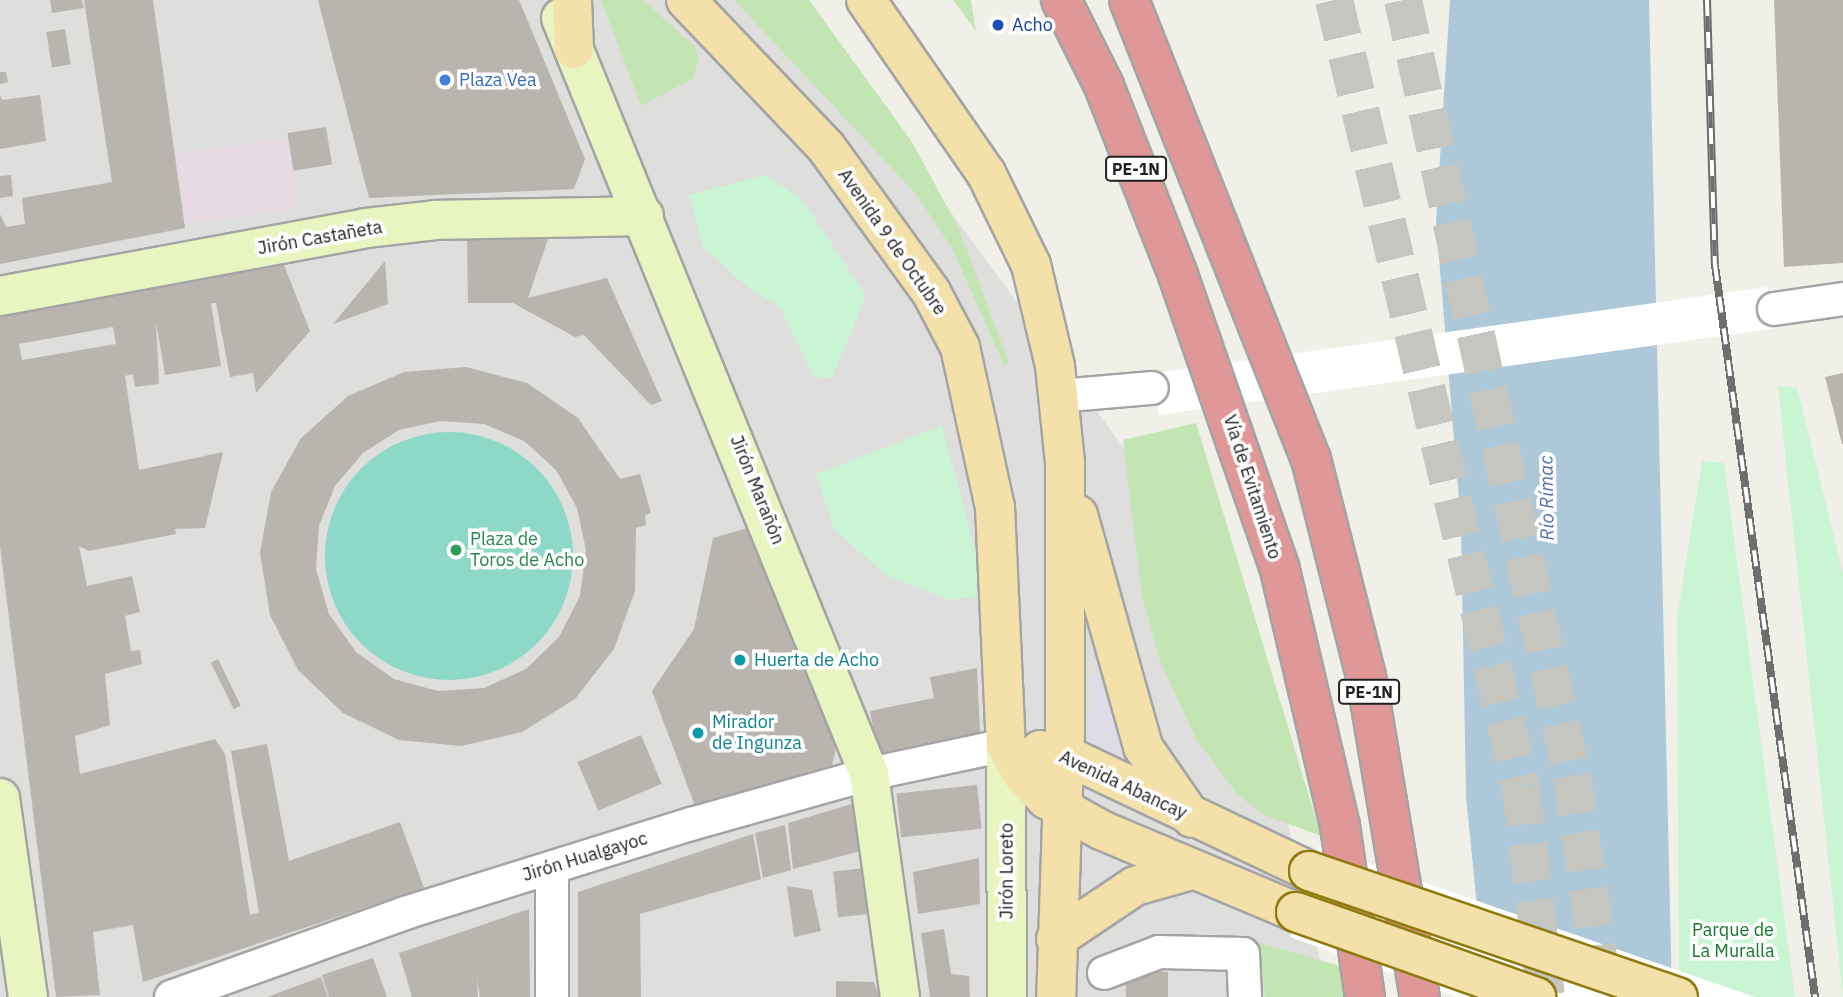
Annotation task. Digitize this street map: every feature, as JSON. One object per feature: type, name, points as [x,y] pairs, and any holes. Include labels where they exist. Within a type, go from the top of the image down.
[{"type":"highway","name":"Vía de Evitamiento","points":[[1061,0],[1104,86],[1178,275],[1280,570],[1340,826],[1365,997]]},
{"type":"highway","name":"PE-1N","points":[[1129,0],[1311,459],[1366,676],[1420,997]]},
{"type":"main road","points":[[572,0],[574,49]]},
{"type":"main road","points":[[866,0],[934,94],[1003,207],[1031,265],[1058,396],[1065,462],[1063,754],[1056,997]]},
{"type":"main road","name":"Avenida 9 de Octubre","points":[[689,2],[826,147],[925,282],[960,347],[995,507],[1006,746]]},
{"type":"main road","points":[[1065,462],[1125,699],[1151,762],[1192,818]]},
{"type":"main road","points":[[1006,746],[1032,787],[1061,808],[1192,870],[1296,912],[1536,997]]},
{"type":"main road","name":"Avenida Abancay","points":[[1006,746],[1063,754],[1192,818],[1309,871],[1678,997]]},
{"type":"main road","points":[[1056,939],[1135,886],[1192,870]]},
{"type":"street","name":"Jirón Marañón","points":[[553,0],[644,216],[869,774],[900,997]]},
{"type":"street","name":"Jirón Castañeta","points":[[0,296],[366,228],[436,220],[644,216]]},
{"type":"street","points":[[1774,309],[1843,299]]},
{"type":"street","points":[[1058,396],[1152,388]]},
{"type":"street","name":"Jirón Hualgayoc","points":[[171,997],[552,868],[869,774],[1006,746]]},
{"type":"street","name":"Jirón Loreto","points":[[1006,746],[1007,997]]},
{"type":"street","points":[[0,798],[28,997]]},
{"type":"street","points":[[552,868],[552,997]]},
{"type":"street","points":[[1104,978],[1159,952],[1243,954],[1245,997]]},
{"type":"shaded area","points":[[0,0],[778,0],[909,155],[1178,522],[1276,773],[1329,997],[0,997]]},
{"type":"shaded area","points":[[288,138],[298,208],[186,224],[176,154]]},
{"type":"shaded area","points":[[449,432],[485,437],[518,453],[537,468],[552,487],[568,520],[573,556],[568,592],[552,625],[537,644],[518,659],[485,675],[449,680],[413,675],[380,659],[361,644],[346,625],[330,592],[325,556],[330,520],[346,487],[361,468],[380,453],[413,437]]},
{"type":"shaded area","points":[[1092,675],[1101,680],[1126,760],[1090,745]]},
{"type":"green space","points":[[601,0],[643,0],[695,47],[699,59],[692,79],[641,106]]},
{"type":"green space","points":[[734,0],[809,0],[912,142],[959,229],[1009,363],[1004,365],[952,248],[916,194]]},
{"type":"green space","points":[[953,0],[971,0],[976,31]]},
{"type":"green space","points":[[765,175],[802,199],[866,296],[832,378],[813,377],[780,306],[751,290],[703,247],[689,195]]},
{"type":"green space","points":[[1778,387],[1797,387],[1843,573],[1843,997]]},
{"type":"green space","points":[[1196,423],[1321,836],[1264,815],[1238,795],[1196,739],[1160,661],[1142,596],[1123,440]]},
{"type":"green space","points":[[942,426],[979,566],[981,596],[950,600],[887,576],[834,529],[816,474]]},
{"type":"green space","name":"Parque de La Muralla","points":[[1702,461],[1724,463],[1795,997],[1679,997],[1677,618]]},
{"type":"green space","points":[[1259,943],[1344,967],[1351,997],[1265,997]]},
{"type":"water","name":"Río Rímac","points":[[1450,0],[1649,0],[1672,997],[1486,997],[1466,796],[1461,524],[1436,221]]},
{"type":"pier","points":[[1768,287],[1774,329],[1159,415],[1153,373]]},
{"type":"pier","points":[[1319,846],[1755,997],[1458,997],[1290,937]]},
{"type":"building","points":[[50,0],[82,0],[84,8],[52,13]]},
{"type":"building","points":[[84,0],[153,0],[185,228],[0,264],[0,214],[6,227],[25,224],[22,198],[112,182]]},
{"type":"building","name":"Plaza Vea","points":[[318,0],[519,0],[585,159],[574,189],[369,198]]},
{"type":"building","points":[[1774,0],[1843,0],[1843,263],[1784,267]]},
{"type":"building","points":[[65,29],[71,65],[52,68],[46,32]]},
{"type":"building","points":[[0,72],[6,72],[8,82],[0,84]]},
{"type":"building","points":[[0,95],[2,100],[40,95],[46,141],[0,149]]},
{"type":"building","points":[[326,127],[332,165],[293,171],[287,133]]},
{"type":"building","points":[[11,175],[13,196],[0,198],[0,176]]},
{"type":"building","points":[[467,236],[548,239],[528,298],[607,278],[662,401],[651,405],[584,335],[575,337],[513,303],[468,303]]},
{"type":"building","points":[[385,261],[388,304],[333,324]]},
{"type":"building","points":[[284,265],[310,331],[256,393],[253,373],[230,377],[216,303],[211,303],[221,366],[165,375],[156,322],[159,384],[135,387],[133,374],[125,376],[139,470],[223,452],[205,528],[175,529],[176,534],[89,551],[79,546],[87,586],[132,576],[140,612],[125,616],[131,651],[140,650],[142,664],[105,674],[110,725],[75,736],[80,774],[215,739],[225,754],[250,915],[259,912],[231,751],[267,744],[289,861],[400,822],[424,888],[143,982],[133,925],[93,932],[100,995],[56,997],[0,546],[0,316]],"holes":[[[113,327],[116,344],[22,360],[19,344]]]},
{"type":"building","points":[[466,367],[527,383],[578,418],[620,479],[640,474],[651,513],[645,515],[646,525],[636,528],[635,591],[614,649],[575,699],[522,732],[461,746],[399,740],[343,713],[298,670],[270,615],[260,553],[271,492],[301,438],[348,396],[404,372]],"holes":[[[441,421],[484,424],[524,441],[556,470],[577,508],[586,550],[580,596],[559,637],[526,669],[484,688],[438,691],[394,679],[356,652],[329,614],[316,569],[319,526],[335,486],[363,453],[399,430]]]},
{"type":"building","points":[[1843,373],[1843,444],[1842,444],[1825,377]]},
{"type":"building","name":"Huerta de Acho","points":[[754,526],[838,740],[832,766],[697,811],[652,691],[694,629],[713,538]]},
{"type":"building","points":[[218,659],[241,706],[234,709],[211,663]]},
{"type":"building","points":[[977,668],[980,732],[879,760],[870,711],[934,698],[930,677]]},
{"type":"building","points":[[641,735],[662,784],[598,811],[577,762]]},
{"type":"building","points":[[977,785],[982,829],[901,837],[896,793]]},
{"type":"building","points":[[855,803],[868,849],[793,869],[788,823]]},
{"type":"building","points":[[785,825],[791,870],[763,878],[755,833]]},
{"type":"building","points":[[753,834],[761,879],[640,914],[641,997],[578,997],[578,892]]},
{"type":"building","points":[[979,858],[980,904],[918,914],[913,872]]},
{"type":"building","points":[[866,868],[871,914],[838,917],[833,871]]},
{"type":"building","points":[[787,886],[812,890],[821,931],[794,937]]},
{"type":"building","points":[[529,909],[530,997],[480,997],[477,979],[478,997],[412,997],[399,953]]},
{"type":"building","points":[[944,929],[951,974],[969,976],[970,997],[930,997],[921,933]]},
{"type":"building","points":[[373,958],[387,997],[329,997],[322,975]]},
{"type":"building","points":[[1125,968],[1168,972],[1168,997],[1126,997]]},
{"type":"building","points":[[321,977],[328,997],[267,997]]},
{"type":"building","points":[[836,981],[874,982],[879,997],[836,997]]},
{"type":"tunnel","points":[[1334,0],[1521,787],[1546,997]]},
{"type":"tunnel","points":[[1403,0],[1572,776],[1604,997]]},
{"type":"railway","points":[[1707,0],[1715,265],[1815,997]]},
{"type":"place","name":"Acho","points":[[998,25]]},
{"type":"place","name":"Plaza Vea","points":[[445,80]]},
{"type":"place","name":"Plaza de Toros de Acho","points":[[456,550]]},
{"type":"place","name":"Huerta de Acho","points":[[740,660]]},
{"type":"place","name":"Mirador de Ingunza","points":[[698,733]]}]
